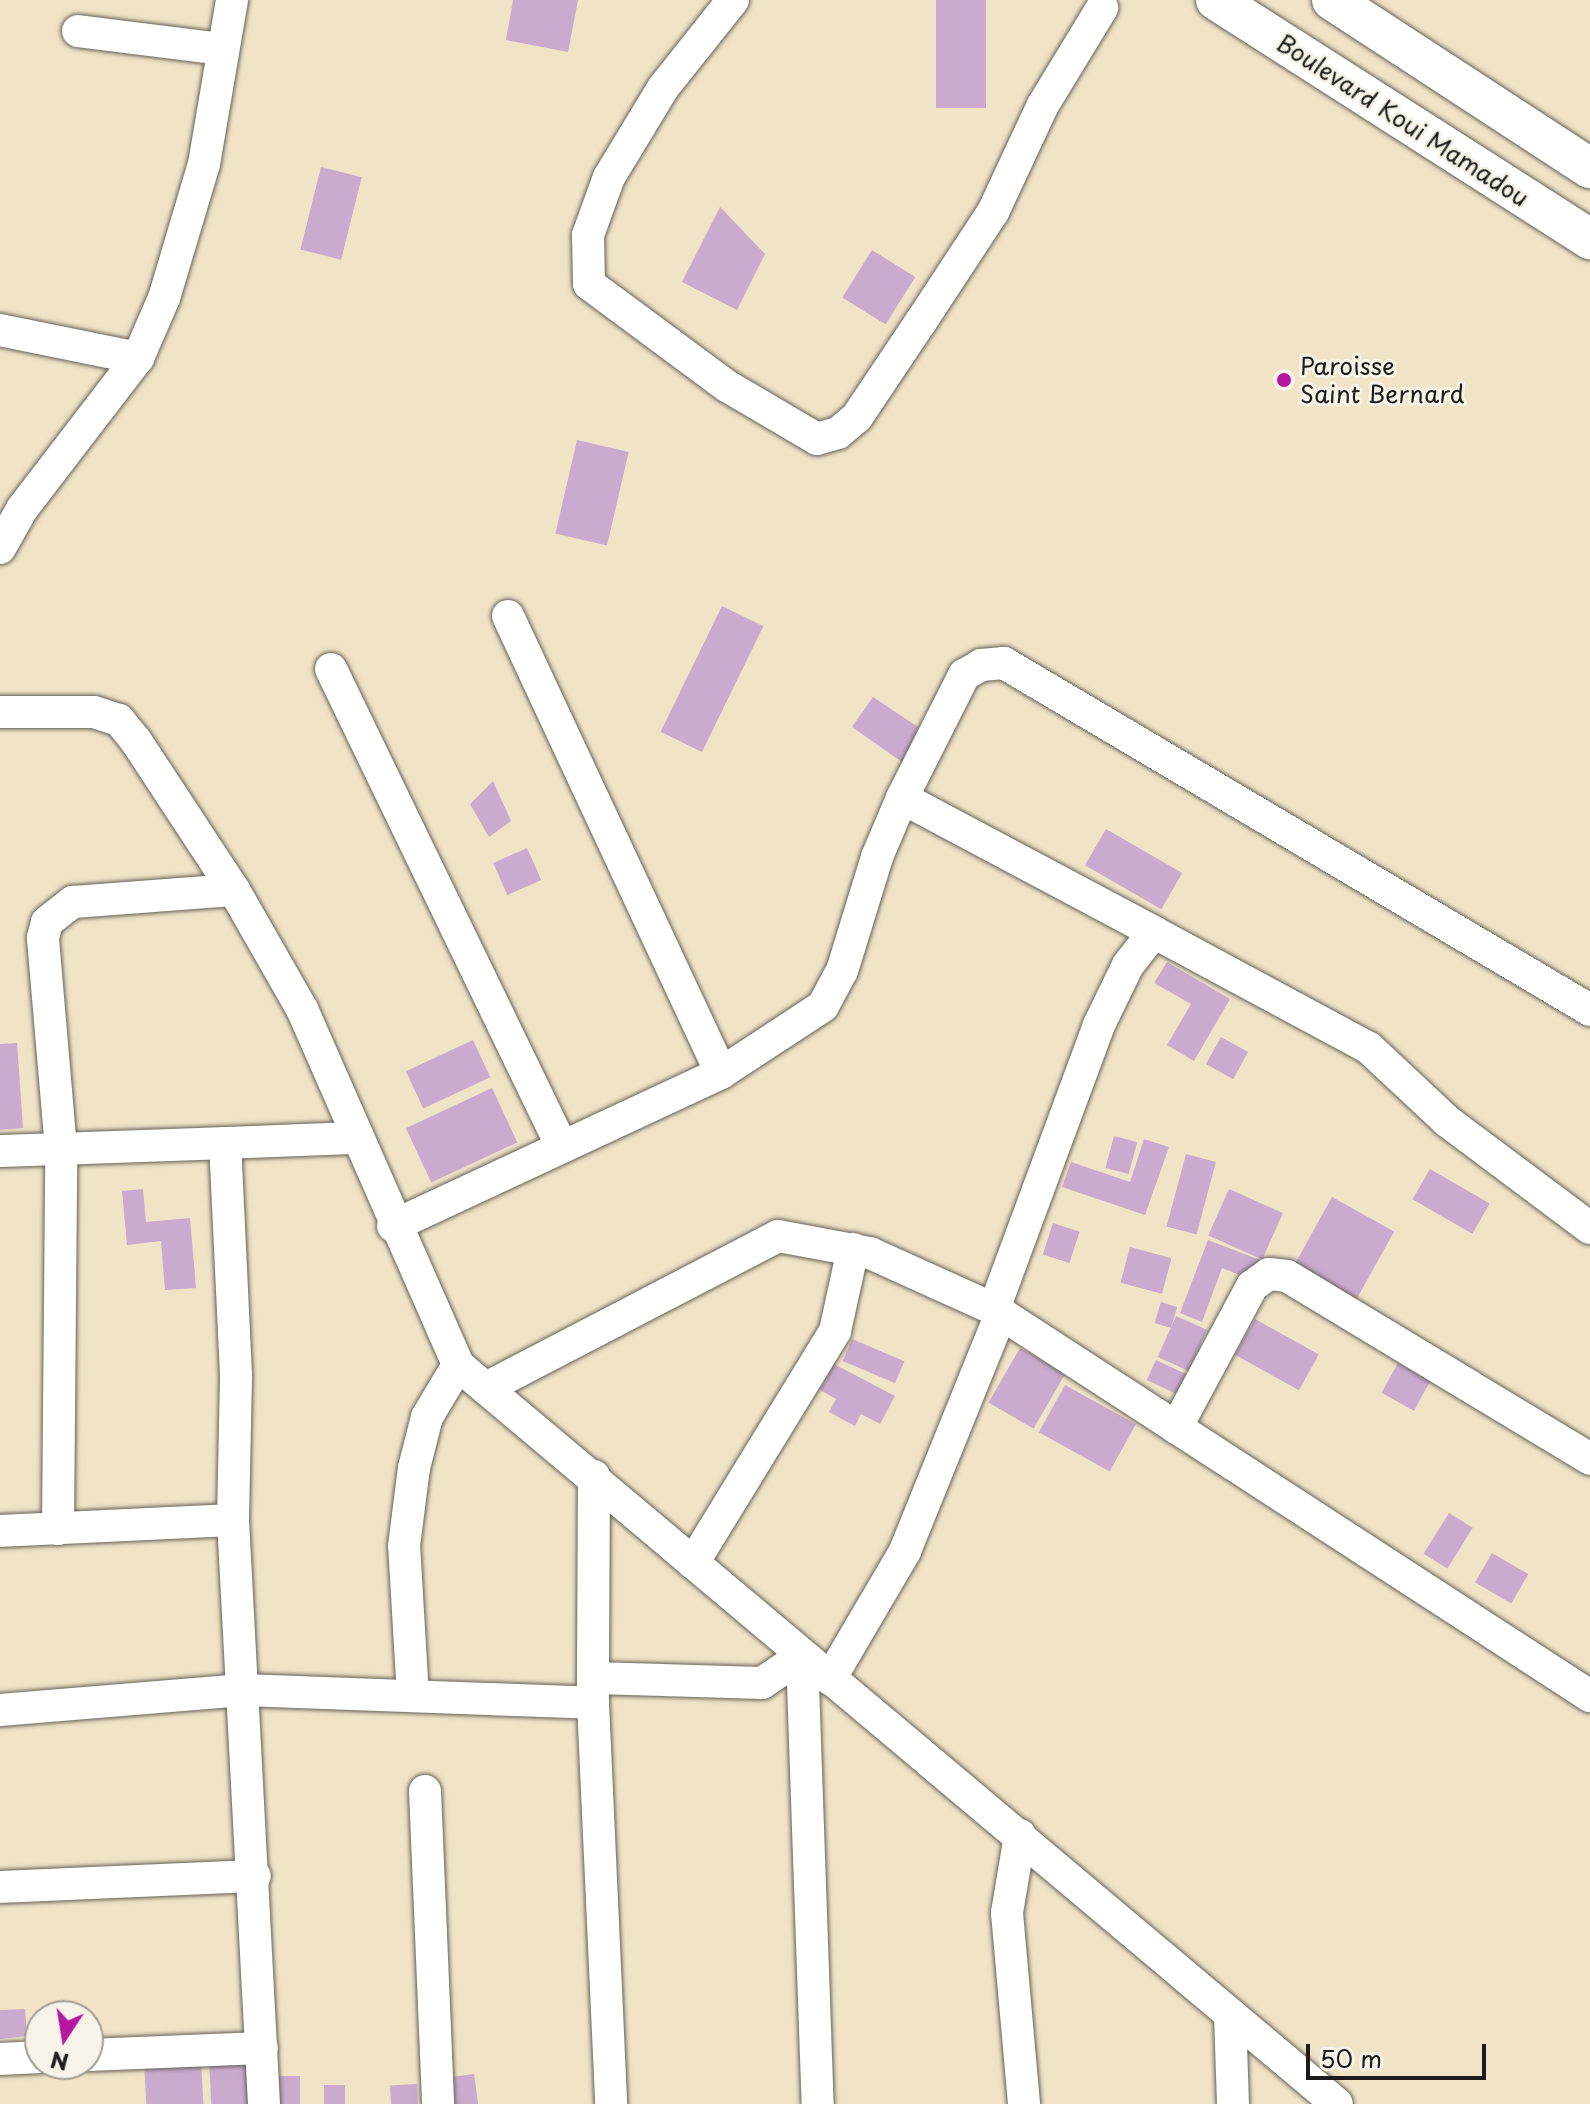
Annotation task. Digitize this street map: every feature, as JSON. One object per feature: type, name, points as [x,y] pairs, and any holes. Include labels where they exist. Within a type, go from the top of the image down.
[{"type":"main road","name":"Boulevard Koui Mamadou","points":[[1216,0],[1590,239]]},
{"type":"main road","points":[[1332,0],[1590,168]]},
{"type":"street","points":[[0,548],[22,509],[138,358],[164,298],[204,164],[232,0]]},
{"type":"street","points":[[733,0],[663,88],[609,177],[588,235],[589,284],[727,386],[817,439],[838,433],[857,417],[929,310],[993,212],[1043,105],[1102,8]]},
{"type":"street","points":[[78,31],[223,49]]},
{"type":"street","points":[[0,330],[138,358]]},
{"type":"street","points":[[508,616],[721,1073]]},
{"type":"street","points":[[393,1226],[721,1073],[823,1006],[842,971],[877,857],[902,798],[964,675],[981,665],[1004,663],[1590,1010]]},
{"type":"street","points":[[331,669],[562,1147]]},
{"type":"street","points":[[0,712],[94,712],[119,720],[234,890],[302,1009],[393,1226],[458,1365],[594,1476],[802,1656],[1020,1835],[1337,2104]]},
{"type":"street","points":[[902,798],[1369,1048],[1447,1121],[1590,1228]]},
{"type":"street","points":[[58,1529],[61,1149],[43,938],[53,913],[73,902],[234,890]]},
{"type":"street","points":[[830,1679],[905,1551],[997,1311],[1099,1025],[1128,965],[1154,932]]},
{"type":"street","points":[[0,1151],[356,1138]]},
{"type":"street","points":[[225,1143],[236,1375],[233,1520],[255,1876],[264,2104]]},
{"type":"street","points":[[486,1388],[778,1236],[853,1249],[997,1311],[1590,1696]]},
{"type":"street","points":[[693,1563],[835,1331],[853,1249]]},
{"type":"street","points":[[1176,1428],[1252,1286],[1269,1274],[1287,1276],[1590,1459]]},
{"type":"street","points":[[413,1696],[404,1546],[414,1468],[427,1417],[458,1365]]},
{"type":"street","points":[[594,1476],[593,1691],[611,2104]]},
{"type":"street","points":[[0,1531],[233,1520]]},
{"type":"street","points":[[0,1710],[243,1690],[413,1696],[762,1683],[802,1656]]},
{"type":"street","points":[[802,1656],[818,2104]]},
{"type":"street","points":[[425,1791],[438,2104]]},
{"type":"street","points":[[1020,1835],[1007,1913],[1024,2104]]},
{"type":"street","points":[[0,1887],[255,1876]]},
{"type":"street","points":[[1230,2014],[1233,2104]]},
{"type":"street","points":[[104,2054],[262,2048]]},
{"type":"street","points":[[0,2059],[24,2058]]},
{"type":"building","points":[[513,0],[578,0],[568,52],[506,40]]},
{"type":"building","points":[[936,0],[986,0],[986,108],[936,108]]},
{"type":"building","points":[[321,167],[362,177],[341,260],[300,249]]},
{"type":"building","points":[[720,207],[765,254],[737,310],[682,282]]},
{"type":"building","points":[[872,250],[915,277],[886,325],[842,297]]},
{"type":"building","points":[[577,440],[629,452],[607,545],[555,534]]},
{"type":"building","points":[[722,606],[763,626],[702,752],[661,732]]},
{"type":"building","points":[[873,697],[918,727],[905,764],[852,727]]},
{"type":"building","points":[[493,781],[511,821],[489,837],[470,804]]},
{"type":"building","points":[[1106,829],[1182,873],[1161,909],[1085,865]]},
{"type":"building","points":[[527,848],[541,880],[507,895],[493,863]]},
{"type":"building","points":[[1167,962],[1230,999],[1194,1061],[1167,1045],[1191,1004],[1154,983]]},
{"type":"building","points":[[1221,1037],[1248,1052],[1233,1079],[1206,1064]]},
{"type":"building","points":[[473,1040],[490,1077],[423,1108],[406,1071]]},
{"type":"building","points":[[17,1043],[23,1128],[0,1130],[0,1044]]},
{"type":"building","points":[[492,1088],[517,1142],[431,1183],[406,1128]]},
{"type":"building","points":[[1114,1136],[1137,1142],[1129,1174],[1105,1168]]},
{"type":"building","points":[[1144,1139],[1169,1147],[1145,1215],[1062,1187],[1071,1162],[1130,1182]]},
{"type":"building","points":[[1186,1154],[1216,1162],[1197,1234],[1167,1226]]},
{"type":"building","points":[[1430,1169],[1490,1204],[1472,1234],[1412,1199]]},
{"type":"building","points":[[143,1189],[146,1222],[190,1218],[196,1288],[165,1290],[161,1241],[127,1245],[122,1191]]},
{"type":"building","points":[[1229,1189],[1283,1213],[1262,1260],[1208,1236]]},
{"type":"building","points":[[1332,1197],[1394,1231],[1354,1303],[1292,1269]]},
{"type":"building","points":[[1053,1223],[1080,1232],[1069,1263],[1043,1254]]},
{"type":"building","points":[[1208,1240],[1265,1262],[1253,1280],[1222,1268],[1202,1322],[1180,1313]]},
{"type":"building","points":[[1130,1247],[1172,1258],[1162,1294],[1120,1283]]},
{"type":"building","points":[[1161,1302],[1177,1307],[1171,1328],[1155,1323]]},
{"type":"building","points":[[1176,1316],[1207,1330],[1189,1371],[1158,1357]]},
{"type":"building","points":[[1255,1319],[1319,1354],[1299,1390],[1235,1355]]},
{"type":"building","points":[[852,1339],[904,1361],[895,1383],[843,1361]]},
{"type":"building","points":[[1020,1348],[1065,1374],[1034,1429],[988,1403]]},
{"type":"building","points":[[1156,1360],[1197,1379],[1187,1399],[1147,1380]]},
{"type":"building","points":[[1398,1363],[1430,1381],[1414,1411],[1382,1393]]},
{"type":"building","points":[[834,1364],[895,1396],[880,1424],[861,1414],[855,1426],[829,1412],[836,1399],[820,1390]]},
{"type":"building","points":[[1065,1385],[1136,1424],[1110,1471],[1039,1432]]},
{"type":"building","points":[[1449,1513],[1473,1528],[1447,1569],[1424,1554]]},
{"type":"building","points":[[1492,1553],[1528,1574],[1511,1603],[1475,1582]]},
{"type":"building","points":[[24,2009],[24,2036],[0,2039],[0,2010]]},
{"type":"building","points":[[201,2059],[203,2104],[146,2104],[144,2062]]},
{"type":"building","points":[[249,2059],[251,2104],[211,2104],[209,2061]]},
{"type":"building","points":[[474,2074],[478,2104],[454,2104],[450,2077]]},
{"type":"building","points":[[272,2076],[300,2076],[300,2104],[272,2104]]},
{"type":"building","points":[[417,2084],[418,2104],[391,2104],[390,2085]]},
{"type":"building","points":[[324,2085],[345,2085],[345,2104],[324,2104]]},
{"type":"place","name":"Paroisse Saint Bernard","points":[[1284,380]]}]
